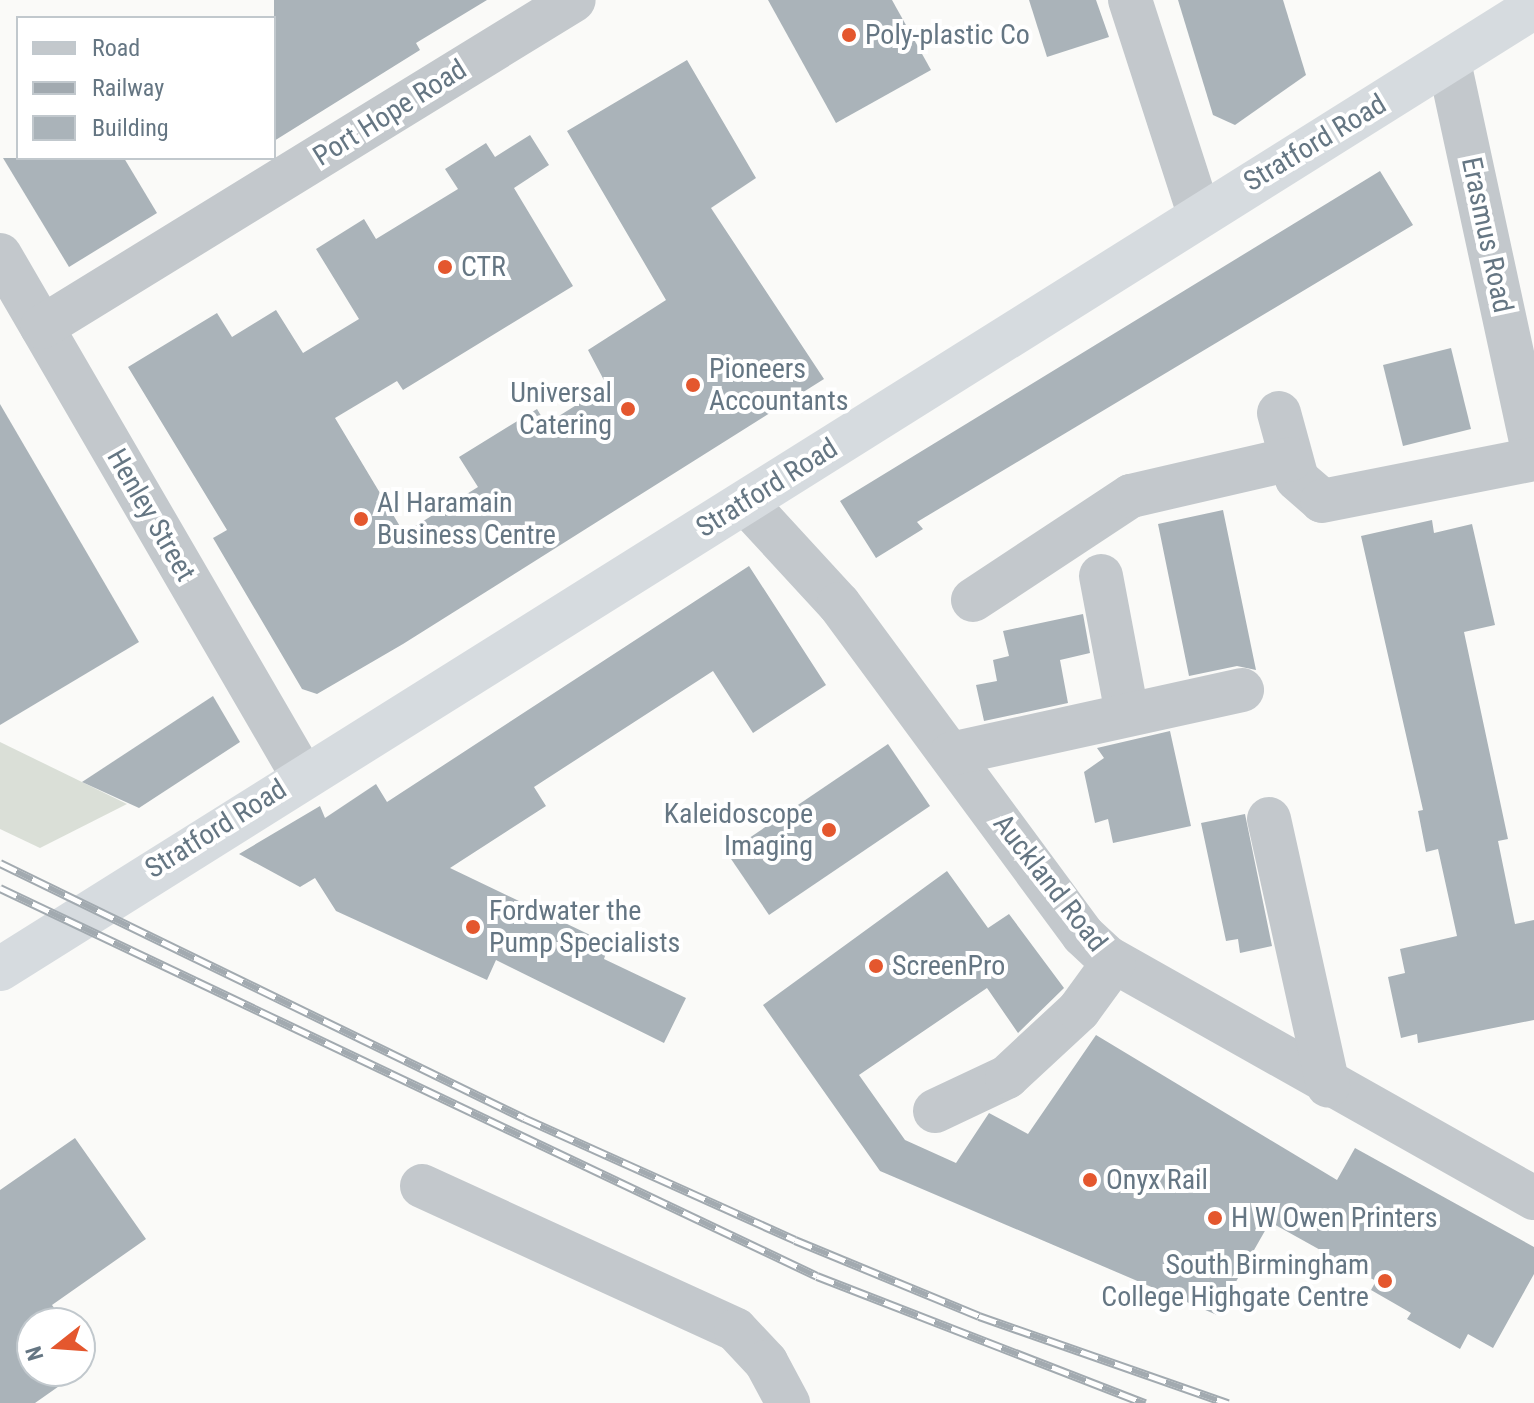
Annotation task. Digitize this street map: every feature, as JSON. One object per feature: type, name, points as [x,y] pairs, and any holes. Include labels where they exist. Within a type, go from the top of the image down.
[{"type":"highway","name":"Stratford Road","points":[[0,969],[302,775],[746,503],[1199,214],[1534,7]]},
{"type":"street","name":"Port Hope Road","points":[[42,327],[574,0]]},
{"type":"street","points":[[1130,0],[1199,214]]},
{"type":"street","name":"Erasmus Road","points":[[1449,62],[1534,457]]},
{"type":"street","name":"Henley Street","points":[[0,255],[302,775]]},
{"type":"street","points":[[1279,413],[1297,479],[1322,501],[1534,457]]},
{"type":"street","points":[[973,600],[1131,496],[1291,459]]},
{"type":"street","name":"Auckland Road","points":[[746,503],[839,604],[1083,935],[1114,962],[1328,1086],[1534,1198]]},
{"type":"street","points":[[1101,576],[1127,713]]},
{"type":"street","points":[[951,754],[1242,690]]},
{"type":"street","points":[[1269,819],[1328,1086]]},
{"type":"street","points":[[935,1111],[1007,1077],[1079,1010],[1114,962]]},
{"type":"street","points":[[422,1186],[736,1330],[766,1362],[788,1403]]},
{"type":"shaded area","points":[[0,742],[127,804],[40,848],[0,829]]},
{"type":"building","points":[[274,0],[487,0],[416,43],[420,50],[276,140]]},
{"type":"building","name":"Poly-plastic Co","points":[[768,0],[892,0],[931,70],[836,123]]},
{"type":"building","points":[[1029,0],[1096,0],[1109,37],[1047,57]]},
{"type":"building","points":[[1178,0],[1283,0],[1306,75],[1235,125],[1213,115]]},
{"type":"building","points":[[687,60],[756,178],[711,208],[824,379],[403,644],[317,694],[302,689],[213,538],[227,530],[128,367],[217,313],[232,337],[276,310],[303,353],[359,319],[316,249],[364,219],[376,239],[458,189],[445,169],[486,143],[495,157],[530,135],[549,165],[514,188],[573,286],[403,390],[397,381],[335,418],[404,533],[478,487],[459,457],[537,409],[546,424],[607,386],[588,350],[666,300],[567,131]]},
{"type":"building","points":[[3,158],[125,160],[157,213],[69,267]]},
{"type":"building","points":[[1380,171],[1413,225],[917,522],[923,529],[876,558],[840,501]]},
{"type":"building","points":[[1451,348],[1471,429],[1403,446],[1383,365]]},
{"type":"building","points":[[0,404],[139,642],[0,725]]},
{"type":"building","points":[[1223,510],[1256,670],[1237,666],[1189,676],[1158,524]]},
{"type":"building","points":[[1432,520],[1434,533],[1472,524],[1495,625],[1464,632],[1508,839],[1498,841],[1515,924],[1534,920],[1534,1020],[1418,1043],[1417,1034],[1401,1038],[1388,977],[1405,973],[1400,949],[1457,936],[1438,849],[1426,852],[1418,811],[1423,810],[1361,536]]},
{"type":"building","points":[[749,566],[826,685],[753,733],[713,671],[534,787],[546,806],[450,868],[609,944],[604,959],[686,998],[664,1043],[496,960],[487,980],[336,911],[315,878],[300,887],[239,854],[320,806],[325,818],[376,784],[387,802]]},
{"type":"building","points":[[1083,614],[1090,653],[1060,660],[1068,703],[984,721],[976,685],[997,681],[993,660],[1009,656],[1003,631]]},
{"type":"building","points":[[213,696],[240,742],[139,808],[82,782]]},
{"type":"building","points":[[1170,731],[1191,826],[1113,843],[1108,819],[1095,823],[1084,772],[1104,758],[1097,748]]},
{"type":"building","name":"Kaleidoscope Imaging","points":[[888,744],[930,806],[769,915],[727,853]]},
{"type":"building","points":[[1245,814],[1272,946],[1240,953],[1238,939],[1226,941],[1201,823]]},
{"type":"building","points":[[947,871],[988,928],[1009,914],[1064,988],[1018,1033],[987,988],[859,1075],[905,1140],[956,1163],[989,1113],[1028,1134],[1096,1035],[1337,1180],[1355,1148],[1534,1247],[1534,1274],[1493,1348],[1468,1334],[1460,1349],[1407,1319],[1411,1313],[1371,1290],[1376,1281],[1270,1222],[1217,1315],[880,1171],[763,1005]]},
{"type":"building","points":[[75,1138],[146,1239],[52,1305],[53,1307],[16,1307],[16,1387],[58,1387],[35,1403],[0,1403],[0,1190]]},
{"type":"railway","points":[[0,863],[524,1118],[795,1240],[979,1316],[1228,1403]]},
{"type":"railway","points":[[0,888],[817,1276],[1145,1403]]},
{"type":"place","name":"Poly-plastic Co","points":[[849,35]]},
{"type":"place","name":"CTR","points":[[445,267]]},
{"type":"place","name":"Pioneers Accountants","points":[[693,385]]},
{"type":"place","name":"Universal Catering","points":[[628,409]]},
{"type":"place","name":"Al Haramain Business Centre","points":[[361,519]]},
{"type":"place","name":"Kaleidoscope Imaging","points":[[829,830]]},
{"type":"place","name":"Fordwater the Pump Specialists","points":[[473,927]]},
{"type":"place","name":"ScreenPro","points":[[876,966]]},
{"type":"place","name":"Onyx Rail","points":[[1090,1180]]},
{"type":"place","name":"H W Owen Printers","points":[[1215,1218]]},
{"type":"place","name":"South Birmingham College Highgate Centre","points":[[1385,1281]]}]
